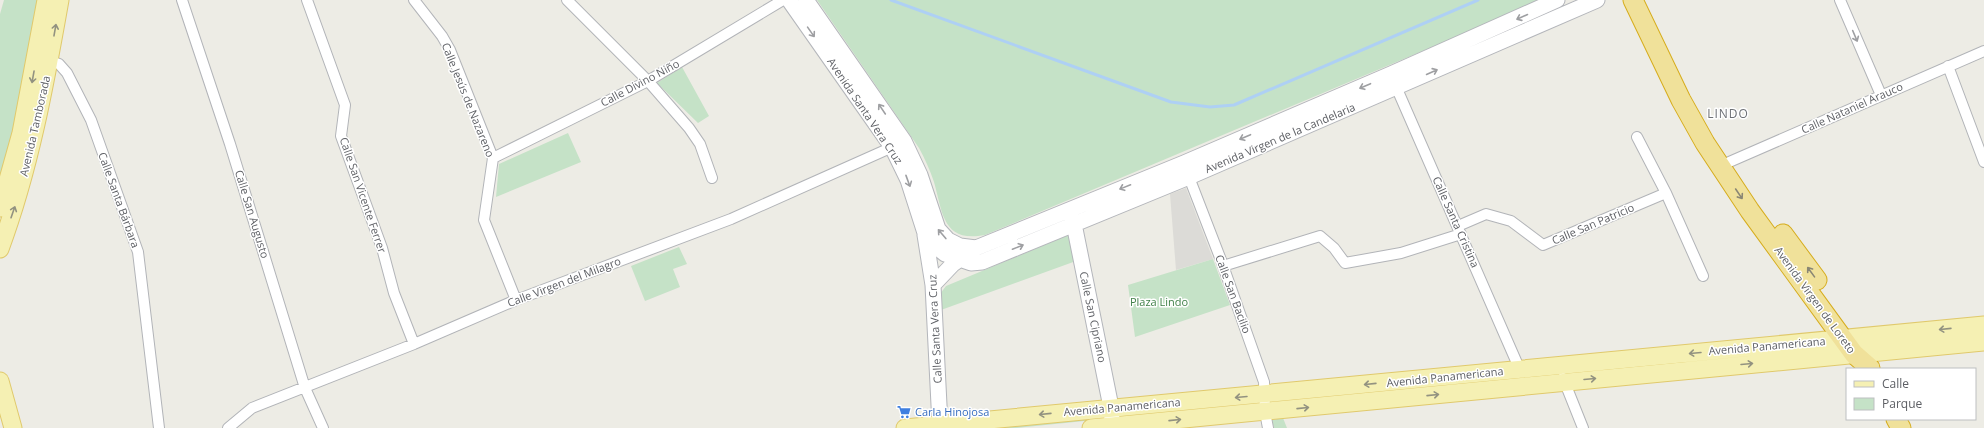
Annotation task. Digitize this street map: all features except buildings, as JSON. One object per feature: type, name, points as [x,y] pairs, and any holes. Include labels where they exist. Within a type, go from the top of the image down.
[{"type":"highway","name":"Avenida Virgen de Loreto","points":[[1633,0],[1692,120],[1726,163]]},
{"type":"highway","name":"Avenida Virgen de Loreto","points":[[1647,0],[1697,105],[1755,217],[1861,353]]},
{"type":"main road","name":"Avenida Tamborada","points":[[0,208],[21,133],[46,0]]},
{"type":"main road","name":"Avenida Tamborada","points":[[0,249],[15,207],[29,160],[50,61],[60,0]]},
{"type":"main road","name":"Avenida Santa Vera Cruz","points":[[789,0],[920,175],[938,229],[948,240],[960,246],[976,248]]},
{"type":"main road","name":"Avenida Santa Vera Cruz","points":[[806,0],[898,144],[925,233],[935,246],[959,260]]},
{"type":"main road","name":"Avenida Virgen de la Candelaria","points":[[1394,81],[1557,0]]},
{"type":"main road","name":"Avenida Virgen de la Candelaria","points":[[959,260],[971,264],[982,262],[1074,224],[1186,170],[1394,81],[1597,0]]},
{"type":"main road","name":"Avenida Virgen de la Candelaria","points":[[933,285],[959,260],[976,248],[1068,210],[1186,170]]},
{"type":"main road","name":"Calle San Cipriano","points":[[1068,210],[1074,224],[1111,407],[1119,426]]},
{"type":"main road","name":"Calle Santa Vera Cruz","points":[[925,233],[933,285],[940,425]]},
{"type":"main road","name":"Avenida Panamericana","points":[[905,428],[1111,407],[1264,395],[1520,370],[1557,365],[1861,353],[1984,325]]},
{"type":"main road","name":"Avenida Panamericana","points":[[1091,428],[1266,420],[1564,381],[1984,342]]},
{"type":"main road","points":[[0,382],[14,428]]},
{"type":"street","name":"Calle San Augusto","points":[[182,0],[230,144],[305,388],[323,428]]},
{"type":"street","name":"Calle San Vicente Ferrer","points":[[307,0],[345,104],[341,136],[382,248],[394,293],[414,344]]},
{"type":"street","name":"Calle Jesús de Nazareno","points":[[414,0],[442,36],[450,50],[493,158],[484,220],[516,300]]},
{"type":"street","points":[[567,0],[648,81],[689,128],[700,144],[712,178]]},
{"type":"street","name":"Calle Divino Niño","points":[[493,158],[648,81],[783,0]]},
{"type":"street","points":[[1840,0],[1881,95]]},
{"type":"street","name":"Calle Nataniel Arauco","points":[[1726,163],[1984,51]]},
{"type":"street","name":"Calle Santa Bárbara","points":[[50,61],[59,64],[67,73],[91,120],[138,252],[158,428]]},
{"type":"street","points":[[1948,66],[1984,162]]},
{"type":"street","name":"Calle Santa Cristina","points":[[1394,81],[1520,370]]},
{"type":"street","points":[[1637,137],[1666,193],[1703,276]]},
{"type":"street","name":"Calle Virgen del Milagro","points":[[228,428],[252,408],[414,344],[516,300],[731,219],[898,144]]},
{"type":"street","name":"Calle San Bacilio","points":[[1186,170],[1223,266],[1264,382],[1266,420]]},
{"type":"street","name":"Calle San Patricio","points":[[1459,230],[1486,214],[1511,221],[1543,245],[1666,193]]},
{"type":"street","points":[[1223,266],[1320,236],[1334,248],[1345,263],[1401,253],[1459,230]]},
{"type":"street","points":[[1557,365],[1583,428]]},
{"type":"shaded area","points":[[1186,188],[1213,259],[1176,270],[1170,194]]},
{"type":"green space","points":[[4,0],[40,0],[18,122],[0,188],[0,14]]},
{"type":"green space","points":[[817,0],[1539,0],[1513,13],[985,235],[971,236],[961,235],[947,224],[934,182],[919,148]]},
{"type":"green space","points":[[682,67],[709,116],[698,123],[657,83]]},
{"type":"green space","points":[[568,133],[581,162],[496,197],[499,164]]},
{"type":"green space","points":[[1071,234],[1076,261],[941,310],[940,294],[946,286]]},
{"type":"green space","points":[[679,247],[687,264],[673,269],[680,287],[645,301],[631,266]]},
{"type":"green space","name":"Plaza Lindo","points":[[1213,259],[1230,305],[1135,337],[1128,285]]},
{"type":"green space","points":[[1103,415],[1104,419],[1016,428],[977,428]]},
{"type":"green space","points":[[1283,418],[1287,428],[1274,428],[1272,420]]},
{"type":"waterway","points":[[891,0],[1171,102],[1210,107],[1234,105],[1478,0]]},
{"type":"place","name":"Carla Hinojosa","points":[[904,412]]},
{"type":"district","name":"LINDO","points":[[1728,114]]}]
